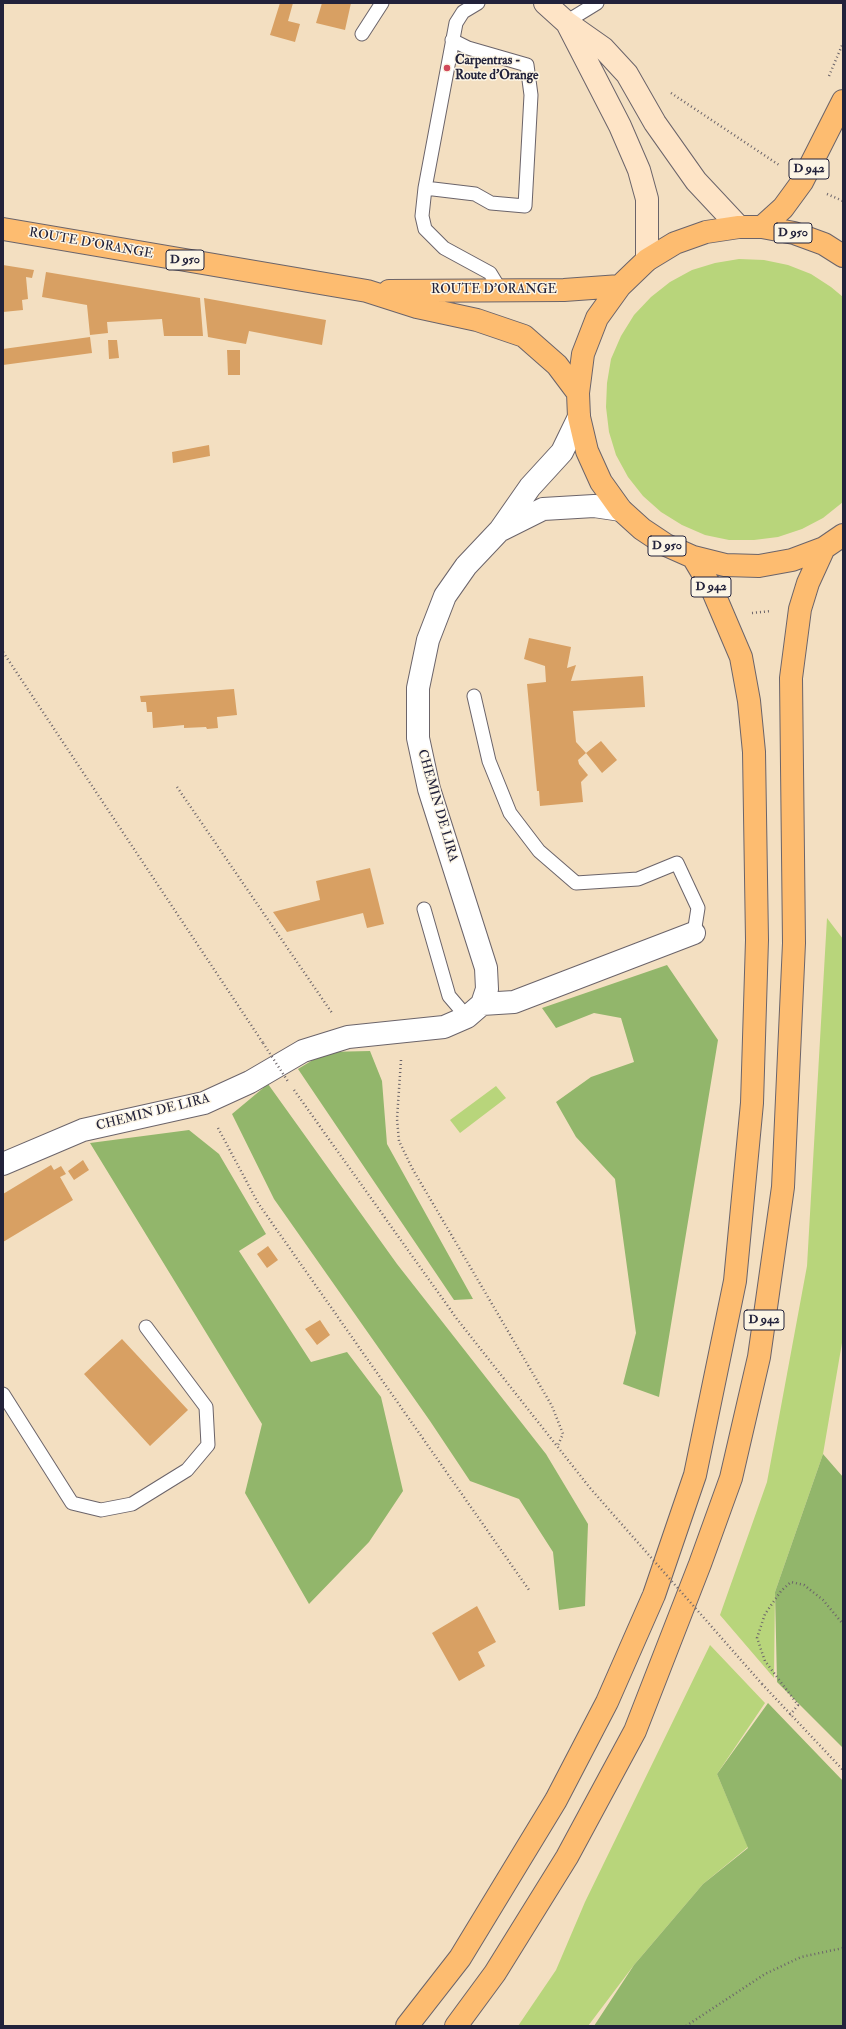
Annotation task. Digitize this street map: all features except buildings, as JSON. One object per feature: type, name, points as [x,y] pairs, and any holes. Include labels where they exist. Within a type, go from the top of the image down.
[{"type":"main road","name":"D 942","points":[[762,227],[783,208],[802,182],[843,101]]},
{"type":"main road","name":"D 950","points":[[843,256],[824,244],[794,233],[762,227],[739,227],[706,232],[675,243],[647,260],[620,286],[598,318],[583,354],[578,393],[579,417],[587,451],[598,476],[621,510],[642,529],[666,545],[693,557],[725,565],[759,566],[792,560],[824,548],[843,535]]},
{"type":"main road","name":"ROUTE D'ORANGE","points":[[3,229],[367,291],[417,307],[477,320],[524,336],[558,365],[578,393]]},
{"type":"main road","name":"ROUTE D'ORANGE","points":[[367,291],[564,290],[620,286]]},
{"type":"main road","name":"D 942","points":[[456,2026],[495,1973],[568,1857],[635,1731],[700,1564],[731,1478],[759,1357],[783,1187],[794,943],[791,678],[800,608],[808,583],[824,548]]},
{"type":"main road","name":"D 942","points":[[407,2026],[460,1958],[556,1800],[607,1702],[654,1595],[694,1475],[735,1281],[753,1095],[757,940],[754,752],[749,701],[741,657],[712,589],[693,557]]},
{"type":"street","points":[[545,3],[566,22],[603,48],[628,74],[655,123],[696,181],[739,227]]},
{"type":"street","points":[[566,22],[620,126],[639,170],[647,199],[647,260]]},
{"type":"street","points":[[500,530],[530,487],[562,452],[579,417]]},
{"type":"street","points":[[500,530],[543,510],[594,506],[621,510]]},
{"type":"street","name":"CHEMIN DE LIRA","points":[[474,1011],[487,989],[486,968],[430,789],[418,738],[418,688],[428,640],[444,596],[466,566],[500,530]]},
{"type":"street","name":"CHEMIN DE LIRA","points":[[3,1164],[82,1130],[204,1103],[250,1082],[303,1051],[348,1037],[444,1027],[474,1011],[514,1002],[694,933]]},
{"type":"lane","points":[[362,34],[382,3]]},
{"type":"lane","points":[[478,3],[463,12],[456,23],[424,188],[422,216],[425,229],[444,248],[490,273],[501,291]]},
{"type":"lane","points":[[566,22],[597,3]]},
{"type":"lane","points":[[424,188],[475,194],[491,203],[525,206],[531,95],[527,65],[468,48],[452,40]]},
{"type":"lane","points":[[474,696],[489,762],[510,813],[539,851],[576,883],[638,879],[677,863],[698,908],[694,933]]},
{"type":"lane","points":[[424,909],[449,996],[474,1011]]},
{"type":"lane","points":[[3,1394],[72,1503],[101,1510],[132,1504],[187,1470],[208,1445],[206,1407],[146,1327]]},
{"type":"path","points":[[670,92],[802,182],[843,201]]},
{"type":"path","points":[[752,612],[772,611]]},
{"type":"path","points":[[3,652],[289,1083],[457,1319],[558,1445],[590,1488],[762,1684],[843,1770]]},
{"type":"path","points":[[177,787],[348,1037]]},
{"type":"path","points":[[402,1032],[396,1119],[399,1141],[412,1168],[552,1406],[563,1434],[558,1445]]},
{"type":"path","points":[[204,1103],[258,1202],[529,1590]]},
{"type":"path","points":[[790,1715],[798,1705],[765,1662],[757,1638],[765,1614],[781,1591],[791,1582],[804,1585],[823,1600],[843,1624]]},
{"type":"path","points":[[686,2026],[771,1971],[802,1956],[843,1948]]},
{"type":"green space","points":[[739,259],[764,260],[788,265],[811,274],[843,297],[843,502],[823,518],[802,529],[778,537],[754,540],[729,540],[705,535],[682,525],[661,512],[643,496],[628,477],[616,455],[609,432],[606,407],[607,383],[611,359],[621,336],[634,315],[651,297],[670,282],[692,270],[715,263]]},
{"type":"green space","points":[[827,918],[843,939],[843,1337],[823,1454],[775,1592],[774,1678],[720,1615],[767,1482],[807,1266]]},
{"type":"green space","points":[[667,965],[718,1040],[659,1397],[623,1384],[636,1333],[615,1179],[576,1137],[556,1102],[591,1077],[634,1062],[621,1018],[594,1013],[556,1028],[542,1008]]},
{"type":"green space","points":[[370,1051],[382,1081],[387,1144],[473,1299],[454,1300],[298,1069],[326,1052]]},
{"type":"green space","points":[[268,1084],[397,1264],[546,1454],[588,1524],[585,1606],[559,1610],[553,1552],[519,1499],[470,1481],[430,1421],[274,1199],[232,1114]]},
{"type":"green space","points":[[496,1086],[506,1098],[460,1133],[450,1120]]},
{"type":"green space","points":[[189,1130],[219,1154],[266,1234],[239,1251],[311,1362],[347,1352],[381,1397],[403,1491],[369,1542],[309,1604],[245,1493],[262,1424],[90,1143]]},
{"type":"green space","points":[[823,1454],[843,1477],[843,1748],[777,1682],[775,1592]]},
{"type":"green space","points":[[710,1645],[765,1703],[717,1774],[748,1847],[703,1884],[634,1965],[588,2026],[518,2026],[556,1970],[585,1902]]},
{"type":"green space","points":[[768,1703],[843,1781],[843,2026],[594,2026],[634,1965],[703,1884],[748,1848],[717,1774]]},
{"type":"place","name":"Carpentras - Route d'Orange","points":[[447,68]]}]
